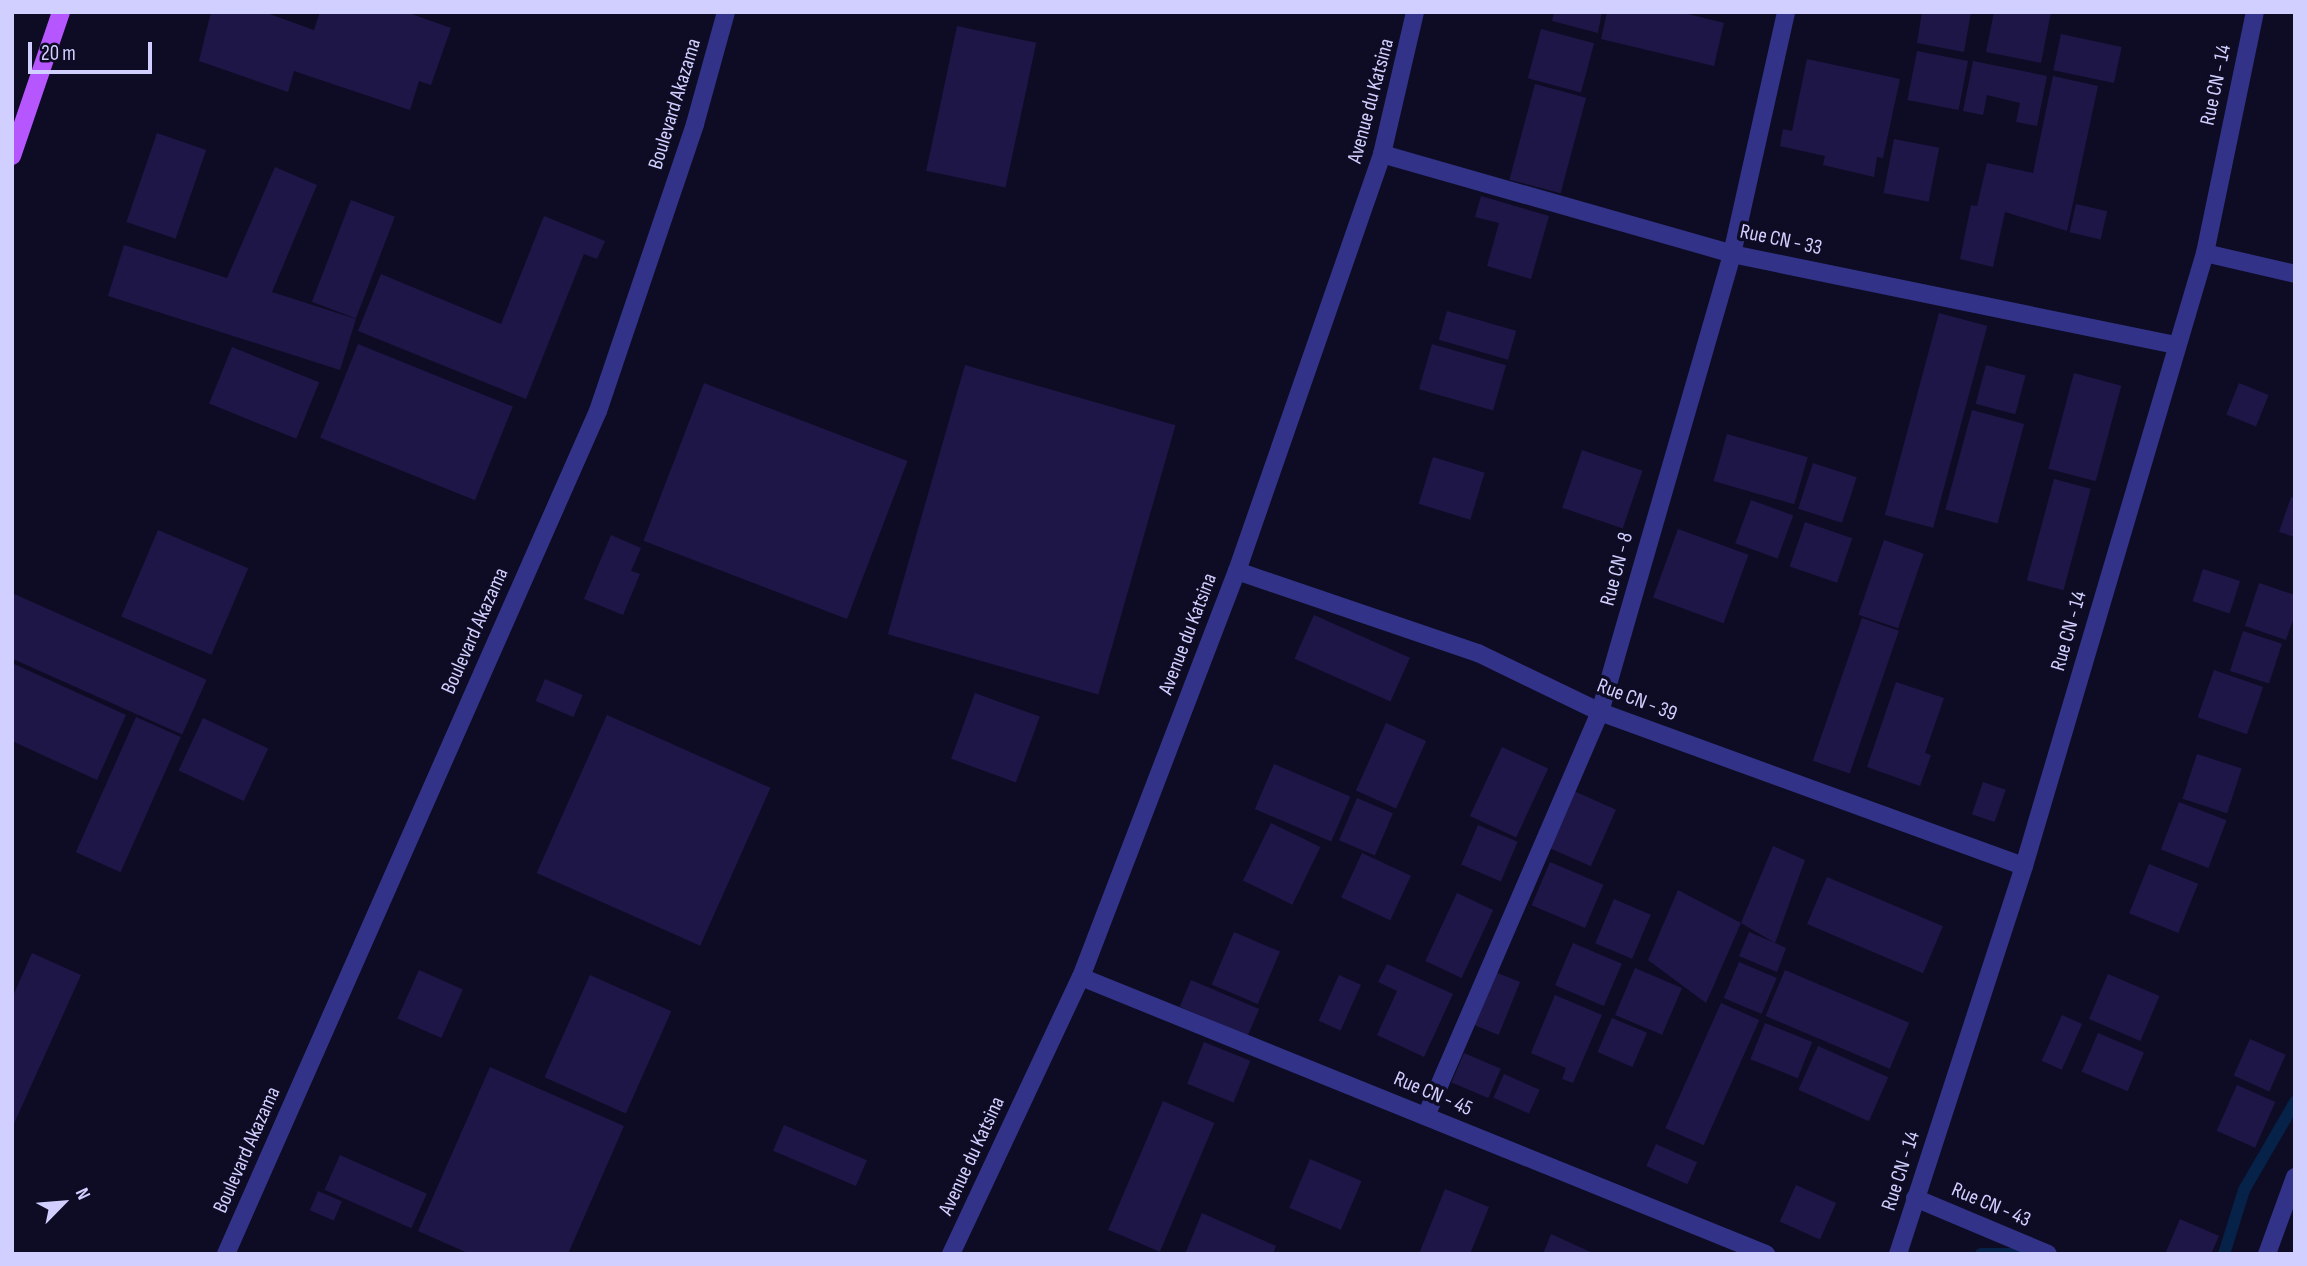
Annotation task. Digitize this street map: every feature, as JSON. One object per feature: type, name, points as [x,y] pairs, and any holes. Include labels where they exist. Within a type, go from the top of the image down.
[{"type":"main road","points":[[12,156],[61,12]]},
{"type":"street","name":"Boulevard Akazama","points":[[226,1254],[598,411],[695,124],[726,12]]},
{"type":"street","name":"Avenue du Katsina","points":[[951,1254],[1081,977],[1237,571],[1382,154],[1415,12]]},
{"type":"street","name":"Rue CN - 8","points":[[1426,1116],[1600,712],[1732,254],[1786,12]]},
{"type":"street","name":"Rue CN - 14","points":[[1898,1254],[2024,866],[2204,253],[2255,12]]},
{"type":"street","name":"Rue CN - 33","points":[[1382,154],[1732,254],[2177,345]]},
{"type":"street","points":[[2204,253],[2295,274]]},
{"type":"street","name":"Rue CN - 39","points":[[1237,571],[1478,653],[1600,712],[2024,866]]},
{"type":"street","name":"Rue CN - 45","points":[[1081,977],[1766,1254]]},
{"type":"street","points":[[2267,1254],[2295,1177]]},
{"type":"street","name":"Rue CN - 43","points":[[1916,1198],[2048,1254]]},
{"type":"building","points":[[211,12],[264,12],[314,30],[320,12],[406,12],[451,28],[431,85],[419,81],[410,110],[294,71],[288,92],[199,61]]},
{"type":"building","points":[[1554,12],[1602,12],[1598,33],[1552,21]]},
{"type":"building","points":[[1607,12],[1680,12],[1724,23],[1714,66],[1601,39]]},
{"type":"building","points":[[1922,12],[1971,12],[1964,52],[1917,43]]},
{"type":"building","points":[[1994,12],[2051,12],[2041,63],[1986,52]]},
{"type":"building","points":[[957,26],[1036,43],[1005,188],[926,171]]},
{"type":"building","points":[[1541,29],[1594,43],[1581,92],[1528,78]]},
{"type":"building","points":[[2061,34],[2122,47],[2114,83],[2053,70]]},
{"type":"building","points":[[1917,51],[1968,61],[1959,110],[1907,100]]},
{"type":"building","points":[[1807,59],[1900,79],[1883,158],[1877,157],[1874,177],[1823,165],[1825,156],[1780,146],[1783,129],[1792,131]]},
{"type":"building","points":[[1973,61],[2047,76],[2037,126],[2016,122],[2020,103],[1987,95],[1983,115],[1963,111]]},
{"type":"building","points":[[2053,76],[2098,86],[2067,231],[2005,212],[1993,267],[1960,259],[1971,205],[1977,206],[1987,163],[2033,173]]},
{"type":"building","points":[[1535,84],[1586,98],[1561,193],[1509,180]]},
{"type":"building","points":[[157,133],[206,150],[176,239],[126,222]]},
{"type":"building","points":[[1894,139],[1939,148],[1929,202],[1884,193]]},
{"type":"building","points":[[275,167],[317,185],[272,292],[356,319],[340,370],[108,296],[124,245],[227,278]]},
{"type":"building","points":[[1481,196],[1549,216],[1531,279],[1487,266],[1499,223],[1475,217]]},
{"type":"building","points":[[351,200],[395,217],[356,319],[312,302]]},
{"type":"building","points":[[2076,204],[2107,211],[2101,239],[2069,232]]},
{"type":"building","points":[[544,216],[605,241],[597,259],[584,254],[526,399],[358,331],[381,274],[501,324]]},
{"type":"building","points":[[1447,311],[1516,331],[1508,360],[1439,340]]},
{"type":"building","points":[[1939,313],[1987,326],[1933,528],[1885,515]]},
{"type":"building","points":[[358,344],[513,407],[475,500],[320,438]]},
{"type":"building","points":[[1432,344],[1506,365],[1493,410],[1419,389]]},
{"type":"building","points":[[232,347],[319,382],[296,439],[209,404]]},
{"type":"building","points":[[965,365],[1176,425],[1098,695],[888,634]]},
{"type":"building","points":[[1986,365],[2026,376],[2015,414],[1976,404]]},
{"type":"building","points":[[2074,373],[2121,386],[2096,481],[2048,469]]},
{"type":"building","points":[[704,383],[908,461],[847,619],[643,541]]},
{"type":"building","points":[[2239,383],[2269,395],[2256,427],[2226,415]]},
{"type":"building","points":[[1972,410],[2024,424],[1998,523],[1945,509]]},
{"type":"building","points":[[1727,434],[1808,457],[1794,504],[1713,481]]},
{"type":"building","points":[[1582,450],[1643,471],[1623,529],[1562,508]]},
{"type":"building","points":[[1433,457],[1485,473],[1470,520],[1419,504]]},
{"type":"building","points":[[1813,463],[1857,477],[1842,523],[1798,509]]},
{"type":"building","points":[[2054,479],[2091,489],[2064,590],[2027,580]]},
{"type":"building","points":[[2291,497],[2295,498],[2295,537],[2279,532]]},
{"type":"building","points":[[1751,500],[1793,515],[1778,559],[1735,543]]},
{"type":"building","points":[[1805,522],[1852,538],[1837,583],[1790,566]]},
{"type":"building","points":[[1678,529],[1748,555],[1724,623],[1653,598]]},
{"type":"building","points":[[158,530],[248,568],[211,655],[121,617]]},
{"type":"building","points":[[611,535],[641,548],[631,571],[640,574],[623,615],[584,599]]},
{"type":"building","points":[[1884,540],[1924,554],[1898,628],[1858,615]]},
{"type":"building","points":[[2203,569],[2240,581],[2230,613],[2192,601]]},
{"type":"building","points":[[2259,583],[2295,595],[2295,614],[2286,640],[2245,626]]},
{"type":"building","points":[[12,593],[207,680],[182,734],[12,659]]},
{"type":"building","points":[[1314,615],[1410,658],[1390,702],[1294,659]]},
{"type":"building","points":[[1862,618],[1899,631],[1850,773],[1813,761]]},
{"type":"building","points":[[2243,631],[2282,644],[2269,684],[2230,671]]},
{"type":"building","points":[[12,663],[126,715],[97,780],[12,741]]},
{"type":"building","points":[[2214,670],[2263,687],[2247,734],[2198,717]]},
{"type":"building","points":[[545,679],[583,695],[573,717],[536,701]]},
{"type":"building","points":[[1896,682],[1944,698],[1925,753],[1931,755],[1920,786],[1867,767]]},
{"type":"building","points":[[975,693],[1040,717],[1016,782],[951,759]]},
{"type":"building","points":[[607,715],[771,788],[700,946],[537,873]]},
{"type":"building","points":[[136,717],[181,737],[121,872],[76,852]]},
{"type":"building","points":[[203,718],[268,748],[244,801],[178,771]]},
{"type":"building","points":[[1386,723],[1426,741],[1396,808],[1356,791]]},
{"type":"building","points":[[1502,747],[1548,769],[1516,837],[1470,816]]},
{"type":"building","points":[[2197,754],[2242,769],[2227,813],[2182,799]]},
{"type":"building","points":[[1274,764],[1350,796],[1331,842],[1255,809]]},
{"type":"building","points":[[1983,782],[2006,790],[1995,822],[1972,814]]},
{"type":"building","points":[[1574,791],[1616,810],[1591,866],[1549,848]]},
{"type":"building","points":[[1357,798],[1393,813],[1375,856],[1339,840]]},
{"type":"building","points":[[2179,802],[2227,820],[2208,868],[2161,850]]},
{"type":"building","points":[[1271,823],[1320,847],[1292,905],[1243,881]]},
{"type":"building","points":[[1478,825],[1518,842],[1501,881],[1461,865]]},
{"type":"building","points":[[1773,846],[1805,860],[1775,943],[1741,923]]},
{"type":"building","points":[[1362,853],[1411,876],[1390,920],[1341,897]]},
{"type":"building","points":[[1550,862],[1603,885],[1585,928],[1532,905]]},
{"type":"building","points":[[2149,864],[2198,884],[2178,933],[2129,913]]},
{"type":"building","points":[[1827,877],[1943,926],[1923,973],[1807,924]]},
{"type":"building","points":[[1678,890],[1741,923],[1706,1003],[1648,960]]},
{"type":"building","points":[[1457,893],[1493,910],[1462,978],[1425,961]]},
{"type":"building","points":[[1614,899],[1651,915],[1632,959],[1595,943]]},
{"type":"building","points":[[1234,932],[1280,952],[1258,1004],[1212,984]]},
{"type":"building","points":[[1749,932],[1786,948],[1777,972],[1739,956]]},
{"type":"building","points":[[1573,943],[1622,964],[1604,1006],[1555,985]]},
{"type":"building","points":[[32,953],[81,975],[12,1128],[12,998]]},
{"type":"building","points":[[1739,962],[1777,978],[1762,1014],[1724,998]]},
{"type":"building","points":[[1387,964],[1453,994],[1424,1057],[1377,1035],[1397,991],[1378,982]]},
{"type":"building","points":[[1635,968],[1682,988],[1662,1035],[1615,1015]]},
{"type":"building","points":[[419,970],[463,990],[441,1038],[397,1018]]},
{"type":"building","points":[[1785,970],[1909,1023],[1890,1069],[1765,1016]]},
{"type":"building","points":[[1495,972],[1520,982],[1499,1035],[1474,1025]]},
{"type":"building","points":[[2108,974],[2160,996],[2140,1041],[2089,1019]]},
{"type":"building","points":[[590,975],[671,1011],[626,1114],[544,1077]]},
{"type":"building","points":[[1339,975],[1361,985],[1341,1030],[1319,1021]]},
{"type":"building","points":[[1191,980],[1259,1009],[1248,1036],[1180,1007]]},
{"type":"building","points":[[1555,995],[1602,1015],[1573,1083],[1562,1079],[1566,1068],[1531,1053]]},
{"type":"building","points":[[1721,1003],[1759,1020],[1704,1145],[1665,1128]]},
{"type":"building","points":[[2062,1015],[2082,1024],[2062,1070],[2042,1061]]},
{"type":"building","points":[[1612,1018],[1647,1033],[1633,1067],[1598,1052]]},
{"type":"building","points":[[1765,1023],[1812,1042],[1798,1078],[1750,1059]]},
{"type":"building","points":[[2098,1033],[2144,1053],[2128,1091],[2082,1072]]},
{"type":"building","points":[[2250,1039],[2286,1055],[2269,1091],[2234,1076]]},
{"type":"building","points":[[1204,1042],[1250,1061],[1234,1102],[1187,1084]]},
{"type":"building","points":[[1818,1046],[1888,1077],[1869,1121],[1798,1090]]},
{"type":"building","points":[[1464,1053],[1501,1069],[1488,1098],[1451,1082]]},
{"type":"building","points":[[490,1067],[624,1126],[568,1254],[470,1254],[418,1231]]},
{"type":"building","points":[[1504,1074],[1540,1090],[1529,1114],[1493,1098]]},
{"type":"building","points":[[2237,1085],[2275,1102],[2255,1148],[2217,1131]]},
{"type":"building","points":[[1163,1101],[1215,1123],[1160,1252],[1108,1230]]},
{"type":"building","points":[[784,1125],[867,1160],[856,1186],[773,1151]]},
{"type":"building","points":[[1656,1144],[1697,1162],[1687,1184],[1646,1166]]},
{"type":"building","points":[[340,1155],[427,1194],[411,1228],[325,1190]]},
{"type":"building","points":[[1310,1159],[1362,1181],[1341,1230],[1289,1208]]},
{"type":"building","points":[[1796,1185],[1836,1203],[1820,1239],[1780,1222]]},
{"type":"building","points":[[1445,1189],[1489,1207],[1470,1254],[1419,1254]]},
{"type":"building","points":[[318,1191],[342,1201],[334,1220],[310,1210]]},
{"type":"building","points":[[1202,1213],[1276,1246],[1273,1254],[1185,1254]]},
{"type":"building","points":[[2180,1219],[2219,1236],[2211,1254],[2165,1254]]},
{"type":"building","points":[[1551,1234],[1595,1254],[1543,1254]]},
{"type":"waterway","points":[[2224,1254],[2244,1190],[2295,1102]]},
{"type":"waterway","points":[[1981,1254],[2022,1254]]}]
